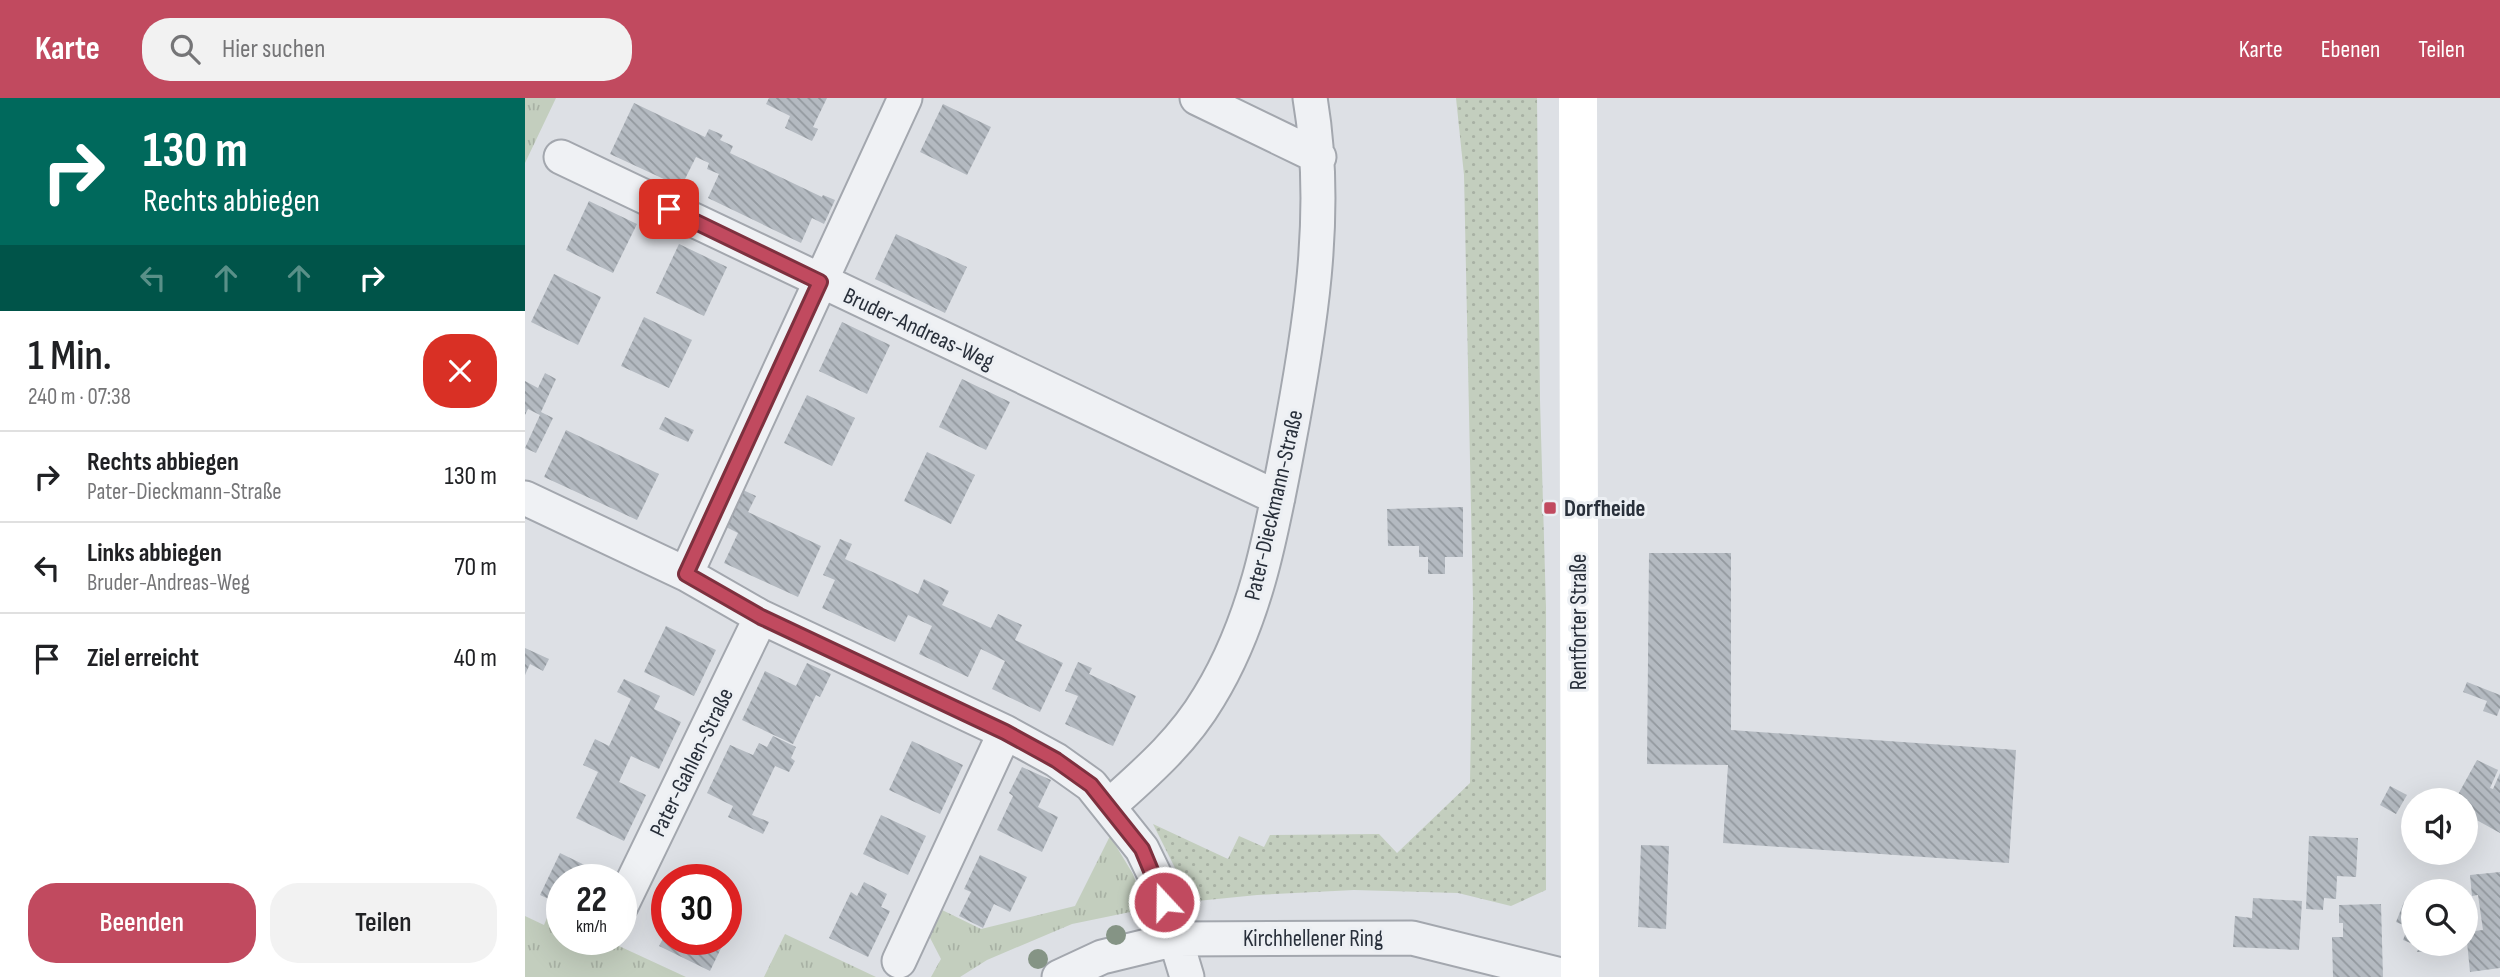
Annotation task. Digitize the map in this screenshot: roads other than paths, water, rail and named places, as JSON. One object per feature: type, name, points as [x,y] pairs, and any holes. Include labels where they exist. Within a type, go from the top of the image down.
[{"type":"main road","name":"Rentforter Straße","points":[[1578,98],[1580,977]]},
{"type":"street","points":[[686,574],[905,98]]},
{"type":"street","points":[[1197,98],[1319,157]]},
{"type":"street","name":"Pater-Dieckmann-Straße","points":[[1109,806],[1161,759],[1189,728],[1211,695],[1246,623],[1278,498],[1302,371],[1314,280],[1319,157],[1310,98]]},
{"type":"street","name":"Bruder-Andreas-Weg","points":[[561,157],[1278,498]]},
{"type":"street","points":[[525,498],[686,574],[761,617],[1005,732],[1056,760],[1091,785],[1142,849],[1159,884],[1187,977]]},
{"type":"street","name":"Pater-Gahlen-Straße","points":[[637,873],[761,617]]},
{"type":"street","points":[[899,961],[1005,732]]},
{"type":"street","name":"Kirchhellener Ring","points":[[1059,977],[1102,957],[1176,939],[1412,938],[1569,977]]},
{"type":"place","name":"Dorfheide","points":[[1550,508]]}]
